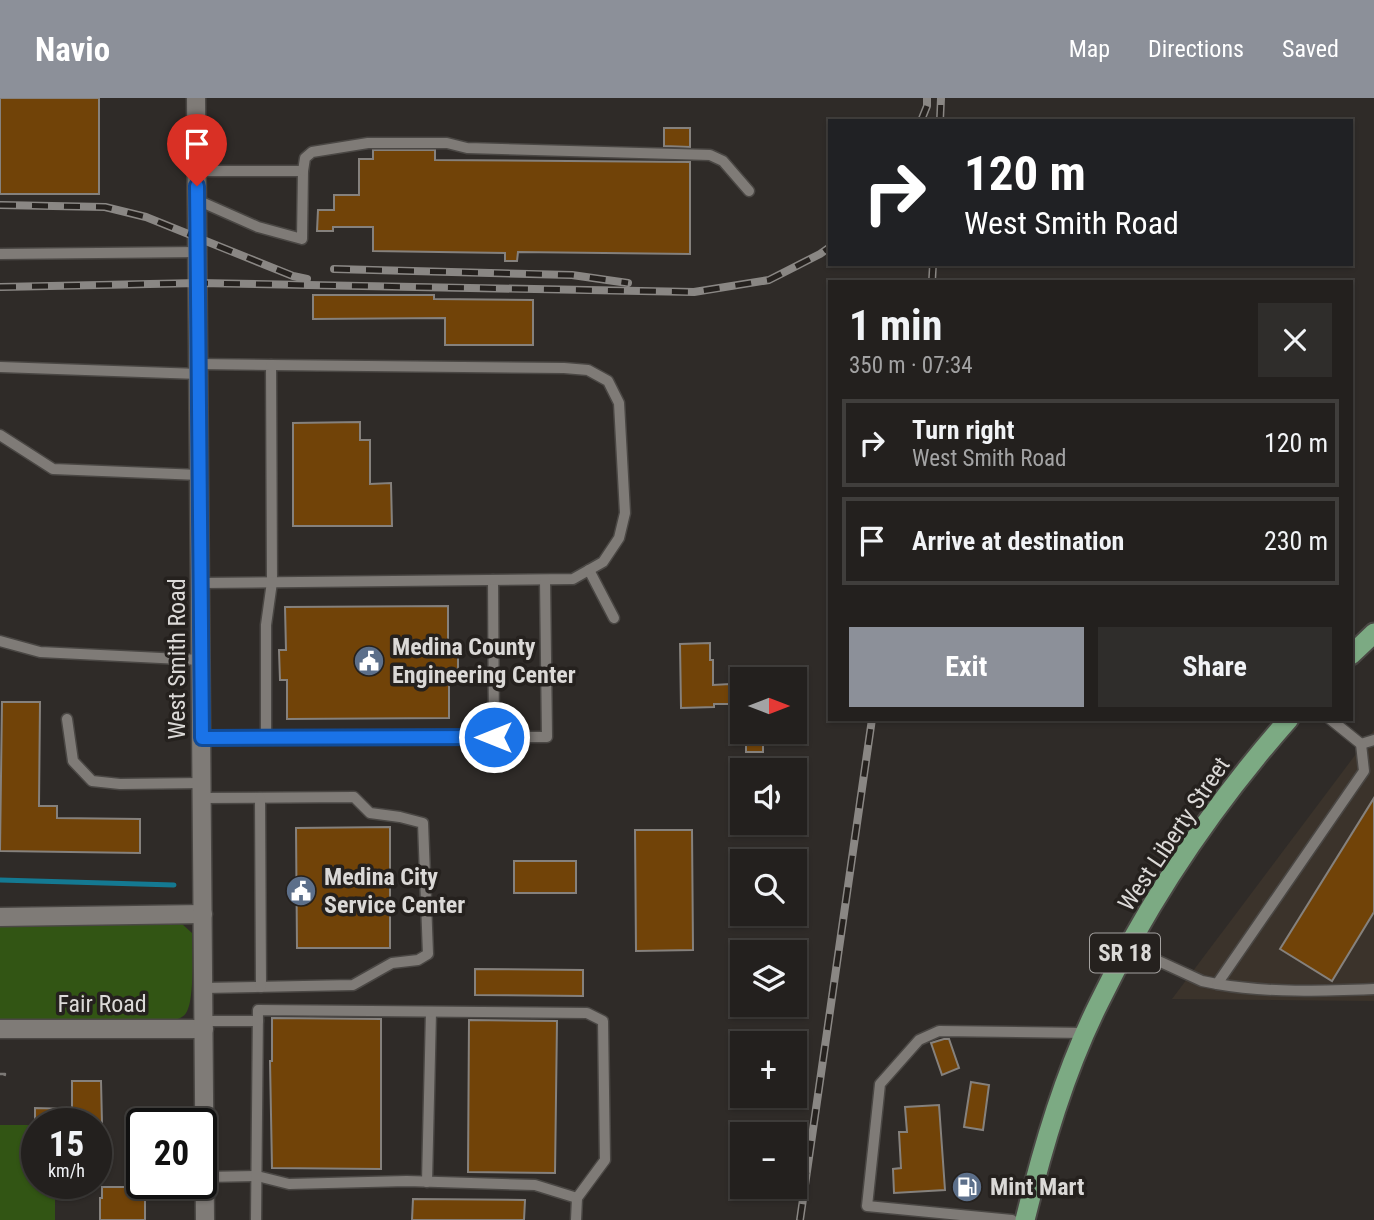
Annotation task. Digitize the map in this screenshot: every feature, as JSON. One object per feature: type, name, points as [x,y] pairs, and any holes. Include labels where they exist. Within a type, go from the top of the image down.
[{"type":"highway","points":[[1353,653],[1374,633]]},
{"type":"highway","name":"West Liberty Street","points":[[1025,1220],[1058,1103],[1098,1004],[1171,874],[1246,770],[1287,721]]},
{"type":"street","name":"West Smith Road","points":[[196,98],[205,1108]]},
{"type":"street","points":[[0,917],[203,914]]},
{"type":"street","name":"Fair Road","points":[[0,1029],[204,1025]]},
{"type":"street","name":"West Smith Road","points":[[205,1199],[205,1220]]},
{"type":"lane","points":[[197,200],[258,227],[302,239],[305,158],[312,152],[368,143],[447,143],[467,148],[710,155],[723,161],[749,191]]},
{"type":"lane","points":[[197,171],[303,171]]},
{"type":"lane","points":[[0,254],[198,252]]},
{"type":"lane","points":[[266,739],[266,625],[272,582],[271,365]]},
{"type":"lane","points":[[0,367],[199,369],[271,365],[564,368],[587,370],[608,381],[618,403],[625,513],[618,538],[603,562],[573,579],[201,583]]},
{"type":"lane","points":[[0,435],[53,469],[200,474]]},
{"type":"lane","points":[[589,570],[614,618]]},
{"type":"lane","points":[[493,580],[494,737]]},
{"type":"lane","points":[[202,738],[547,737],[545,580]]},
{"type":"lane","points":[[0,641],[40,652],[201,660]]},
{"type":"lane","points":[[66,719],[73,761],[92,781],[202,790],[260,798],[355,797],[370,813],[423,823],[428,954],[418,960],[393,963],[353,985],[204,988]]},
{"type":"lane","points":[[1217,984],[1364,771],[1361,744],[1332,721]]},
{"type":"lane","points":[[1361,744],[1374,740]]},
{"type":"lane","points":[[260,798],[261,987]]},
{"type":"lane","points":[[1128,947],[1202,981],[1217,984],[1241,988],[1374,989]]},
{"type":"lane","points":[[256,1220],[258,1010],[587,1013],[603,1021],[605,1160],[577,1198],[576,1220]]},
{"type":"lane","points":[[427,1182],[431,1012]]},
{"type":"lane","points":[[204,1025],[258,1021]]},
{"type":"lane","points":[[1012,1220],[867,1206],[880,1084],[919,1040],[939,1031],[1086,1033]]},
{"type":"lane","points":[[217,1177],[257,1176],[289,1184],[427,1182],[535,1185],[577,1198]]},
{"type":"path","points":[[0,1074],[5,1074],[4,1078]]},
{"type":"shaded area","points":[[1374,730],[1374,1001],[1172,999]]},
{"type":"green space","points":[[167,922],[182,924],[192,933],[191,997],[189,1007],[182,1017],[171,1021],[0,1021],[0,926]]},
{"type":"green space","points":[[0,1125],[21,1125],[21,1199],[55,1199],[55,1220],[0,1220]]},
{"type":"building","points":[[0,98],[99,98],[99,194],[0,194]]},
{"type":"building","points":[[664,128],[690,128],[690,147],[664,146]]},
{"type":"building","points":[[373,150],[435,150],[435,160],[690,162],[690,254],[518,252],[517,261],[505,261],[505,253],[373,251],[373,227],[333,227],[333,231],[317,231],[318,210],[334,210],[334,195],[359,195],[359,159],[373,159]]},
{"type":"building","points":[[313,295],[434,295],[434,299],[533,300],[533,345],[445,345],[445,318],[313,319]]},
{"type":"building","points":[[360,422],[360,440],[370,440],[370,484],[391,483],[392,526],[293,526],[293,423]]},
{"type":"building","name":"Medina County Engineering Center","points":[[448,606],[448,647],[454,647],[454,653],[458,653],[458,669],[453,669],[453,675],[449,675],[449,718],[287,719],[287,680],[280,680],[279,650],[286,650],[285,607]]},
{"type":"building","points":[[710,643],[713,685],[730,684],[730,704],[681,708],[680,644]]},
{"type":"building","points":[[2,702],[40,702],[39,806],[57,806],[57,818],[140,819],[140,853],[0,851]]},
{"type":"building","points":[[746,744],[763,744],[763,752],[746,752]]},
{"type":"building","points":[[1374,798],[1374,912],[1332,981],[1280,949]]},
{"type":"building","points":[[390,827],[390,948],[297,948],[296,828]]},
{"type":"building","points":[[635,830],[692,830],[693,950],[636,951]]},
{"type":"building","points":[[514,861],[576,861],[576,893],[514,893]]},
{"type":"building","points":[[475,969],[583,970],[583,996],[475,995]]},
{"type":"building","points":[[272,1018],[381,1019],[381,1169],[272,1168]]},
{"type":"building","points":[[469,1020],[557,1021],[555,1173],[468,1172]]},
{"type":"building","points":[[949,1039],[959,1068],[942,1075],[931,1043]]},
{"type":"building","points":[[72,1081],[101,1081],[102,1108],[72,1108]]},
{"type":"building","points":[[971,1082],[989,1085],[983,1130],[964,1127]]},
{"type":"building","points":[[939,1105],[945,1190],[894,1193],[893,1169],[901,1168],[899,1132],[907,1132],[905,1107]]},
{"type":"building","points":[[112,1187],[126,1187],[126,1199],[145,1199],[145,1220],[100,1220],[100,1199],[112,1199]]},
{"type":"building","points":[[413,1199],[525,1200],[524,1220],[412,1220]]},
{"type":"waterway","points":[[0,880],[174,885]]},
{"type":"railway","points":[[922,119],[927,98]]},
{"type":"railway","points":[[940,119],[941,98]]},
{"type":"railway","points":[[0,205],[105,207],[146,217],[293,276],[307,279]]},
{"type":"railway","points":[[0,287],[199,283],[694,292],[769,280],[828,248]]},
{"type":"railway","points":[[932,280],[933,266]]},
{"type":"railway","points":[[334,269],[572,275],[628,283]]},
{"type":"railway","points":[[800,1220],[872,721]]},
{"type":"place","name":"Medina County Engineering Center","points":[[369,661]]},
{"type":"place","name":"Medina City Service Center","points":[[301,891]]},
{"type":"place","name":"Mint Mart","points":[[967,1187]]},
{"type":"route","points":[[197,186],[202,738],[494,737]]}]
